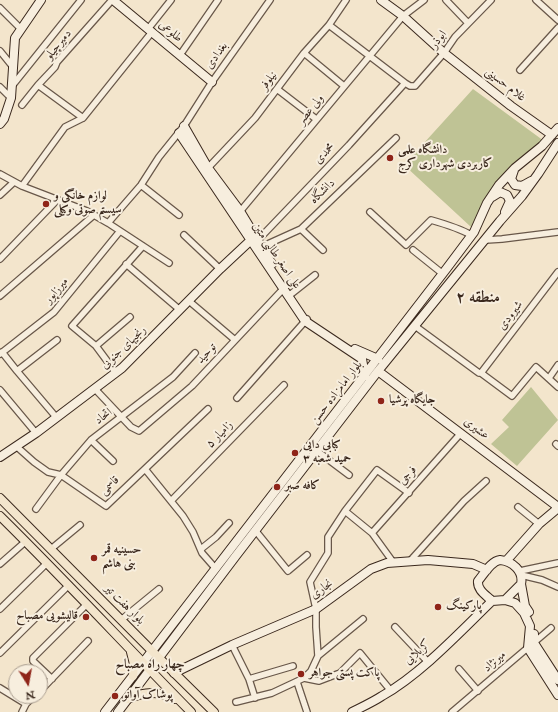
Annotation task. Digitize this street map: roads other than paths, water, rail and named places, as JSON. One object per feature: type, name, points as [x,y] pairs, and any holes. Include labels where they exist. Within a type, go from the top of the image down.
[{"type":"main road","name":"بلوار هفت تیر","points":[[0,498],[214,712]]},
{"type":"main road","points":[[0,516],[8,516],[8,506]]},
{"type":"main road","points":[[0,516],[69,585],[142,663],[191,712]]},
{"type":"main road","points":[[19,535],[18,526],[28,526]]},
{"type":"main road","points":[[130,650],[134,664],[132,676]]},
{"type":"main road","points":[[128,699],[138,694],[155,692],[182,703]]},
{"type":"street","points":[[0,124],[4,119],[11,98],[15,38],[41,0]]},
{"type":"street","points":[[12,86],[81,0]]},
{"type":"street","name":"طلوعی","points":[[113,0],[212,82]]},
{"type":"street","name":"دمیرچیلو","points":[[22,105],[55,67],[57,62],[113,0]]},
{"type":"street","points":[[22,186],[66,127],[84,118],[150,31],[171,0]]},
{"type":"street","points":[[180,55],[218,0]]},
{"type":"street","name":"بغدادی","points":[[184,126],[212,82],[270,0]]},
{"type":"street","name":"نیلوفر","points":[[206,170],[255,118],[276,88],[329,24],[346,0]]},
{"type":"street","name":"ولی عصر","points":[[237,214],[403,16],[424,0]]},
{"type":"street","points":[[446,0],[468,23]]},
{"type":"street","name":"ابوذر","points":[[405,83],[410,86],[415,86],[444,53],[454,37],[491,0]]},
{"type":"street","points":[[536,0],[558,20]]},
{"type":"street","name":"غلام حسینی","points":[[383,1],[403,16],[444,53],[511,106],[552,135]]},
{"type":"street","points":[[0,8],[21,29]]},
{"type":"street","points":[[329,24],[405,83]]},
{"type":"street","points":[[520,70],[558,28]]},
{"type":"street","points":[[0,51],[13,67]]},
{"type":"street","points":[[304,53],[344,86]]},
{"type":"street","name":"محمدی","points":[[257,244],[405,83]]},
{"type":"street","points":[[38,85],[84,118]]},
{"type":"street","points":[[0,87],[11,98]]},
{"type":"street","points":[[276,88],[316,119]]},
{"type":"street","points":[[108,223],[141,185],[159,157],[184,126]]},
{"type":"street","name":"علی اصغر طالبی متین","points":[[184,126],[206,170]]},
{"type":"street","name":"بلوار امامزاده حسن","points":[[118,712],[255,530],[271,504],[365,376],[443,274],[471,235],[487,203],[499,184],[515,168],[542,146],[558,128]]},
{"type":"street","name":"علی اصغر طالبی متین","points":[[179,133],[237,214],[306,320],[362,359],[365,376]]},
{"type":"street","name":"دانشگاه","points":[[257,244],[301,229],[396,138]]},
{"type":"street","name":"بلوار امامزاده حسن","points":[[105,712],[216,569],[316,451],[378,371],[522,196],[557,145]]},
{"type":"street","points":[[515,168],[511,179],[517,186],[527,184],[538,174]]},
{"type":"street","points":[[0,174],[22,186],[94,215],[169,263]]},
{"type":"street","points":[[0,195],[14,182]]},
{"type":"street","points":[[141,185],[179,215]]},
{"type":"street","points":[[487,203],[498,192],[502,192],[507,195],[510,201],[500,221]]},
{"type":"street","points":[[0,259],[57,200]]},
{"type":"street","points":[[370,212],[405,244],[407,244],[431,220],[446,226],[458,228],[471,235]]},
{"type":"street","points":[[0,296],[94,215]]},
{"type":"street","points":[[301,229],[323,250]]},
{"type":"street","name":"میرزاپور","points":[[1,353],[54,312],[120,231]]},
{"type":"street","points":[[486,240],[558,232]]},
{"type":"street","points":[[184,235],[220,269]]},
{"type":"street","name":"رنجیهای جنوبی","points":[[0,457],[116,373],[220,269],[257,244]]},
{"type":"street","points":[[116,373],[96,346],[72,326],[143,246]]},
{"type":"street","points":[[413,250],[443,274]]},
{"type":"street","points":[[126,264],[180,310]]},
{"type":"street","name":"شیرودی","points":[[481,373],[558,272]]},
{"type":"street","points":[[291,294],[314,275]]},
{"type":"street","name":"علی اصغر طالبی متین","points":[[284,287],[291,294],[306,320],[349,347],[378,360]]},
{"type":"street","name":"توحید","points":[[122,417],[131,427],[139,431],[192,386],[284,287]]},
{"type":"street","points":[[189,301],[235,340]]},
{"type":"street","points":[[96,346],[130,317]]},
{"type":"street","points":[[237,398],[306,320]]},
{"type":"street","points":[[415,326],[512,396],[536,367],[558,387]]},
{"type":"street","points":[[17,371],[57,340]]},
{"type":"street","points":[[1,353],[56,417]]},
{"type":"street","name":"اتحاد","points":[[36,509],[61,475],[91,440],[173,377],[195,353]]},
{"type":"street","points":[[549,378],[558,365]]},
{"type":"street","name":"عشیری","points":[[378,371],[558,508]]},
{"type":"street","name":"زامیار ۵","points":[[171,501],[284,385]]},
{"type":"street","points":[[95,389],[122,417]]},
{"type":"street","points":[[0,390],[36,432]]},
{"type":"street","name":"قاسمی","points":[[16,446],[48,472],[61,475],[106,506],[208,409]]},
{"type":"street","name":"فرجی","points":[[372,533],[461,434]]},
{"type":"street","points":[[91,440],[113,461]]},
{"type":"street","points":[[316,451],[349,475]]},
{"type":"street","points":[[146,469],[187,522],[194,532],[201,549],[216,569]]},
{"type":"street","points":[[318,656],[316,609],[310,582],[328,553],[328,537],[345,511],[377,470],[409,492]]},
{"type":"street","points":[[410,561],[464,501],[486,481]]},
{"type":"street","points":[[518,507],[539,524]]},
{"type":"street","points":[[508,560],[539,524],[558,508]]},
{"type":"street","points":[[345,511],[372,533],[393,562]]},
{"type":"street","points":[[201,549],[216,538],[229,523]]},
{"type":"street","points":[[51,549],[80,525]]},
{"type":"street","points":[[255,530],[288,571],[307,555]]},
{"type":"street","points":[[0,564],[25,542]]},
{"type":"street","name":"نجاری","points":[[174,673],[232,645],[316,609],[371,569],[387,563],[428,560],[473,564],[486,570]]},
{"type":"street","points":[[558,587],[521,573],[508,560],[496,560],[486,570],[477,584],[480,590],[492,601],[505,600],[515,603],[524,613],[530,626],[531,646],[558,695]]},
{"type":"street","points":[[0,609],[47,563]]},
{"type":"street","points":[[521,573],[558,563]]},
{"type":"street","points":[[521,573],[521,584],[525,606],[534,622],[531,646],[558,680]]},
{"type":"street","points":[[505,600],[521,584]]},
{"type":"street","points":[[0,653],[69,585]]},
{"type":"street","points":[[121,620],[159,589]]},
{"type":"street","name":"کربلایی","points":[[352,712],[383,696],[428,662],[492,601]]},
{"type":"street","points":[[52,679],[33,661],[33,658],[87,604]]},
{"type":"street","points":[[236,702],[272,693],[304,678],[311,670],[318,656],[363,619]]},
{"type":"street","points":[[395,627],[428,662]]},
{"type":"street","name":"میرنژاد","points":[[452,712],[551,628]]},
{"type":"street","points":[[48,683],[88,640]]},
{"type":"street","points":[[232,645],[255,698]]},
{"type":"street","points":[[304,678],[319,682],[340,673],[360,653],[390,691]]},
{"type":"street","points":[[248,679],[293,666]]},
{"type":"street","points":[[459,669],[478,691]]},
{"type":"street","points":[[297,682],[307,712]]},
{"type":"street","points":[[22,712],[26,704]]},
{"type":"place","name":"دانشگاه علمی کاربردی شهرداری کرج","points":[[390,158]]},
{"type":"place","name":"لوازم خانگی و سیستم صوتی وکیلی","points":[[46,204]]},
{"type":"place","name":"جایگاه پرشیا","points":[[381,401]]},
{"type":"place","name":"کبابی دایی حمید شعبه ۳","points":[[295,453]]},
{"type":"place","name":"کافه صبر","points":[[277,487]]},
{"type":"place","name":"حسینیه قمر بنی هاشم","points":[[94,558]]},
{"type":"place","name":"پارکینگ","points":[[438,607]]},
{"type":"place","name":"قالیشویی مصباح","points":[[86,617]]},
{"type":"place","name":"پاکت پستی جواهر","points":[[301,674]]},
{"type":"place","name":"پوشاک آوانو","points":[[115,696]]},
{"type":"district","name":"منطقه ۲","points":[[478,299]]},
{"type":"district","name":"چهار راه مصباح","points":[[150,665]]}]
